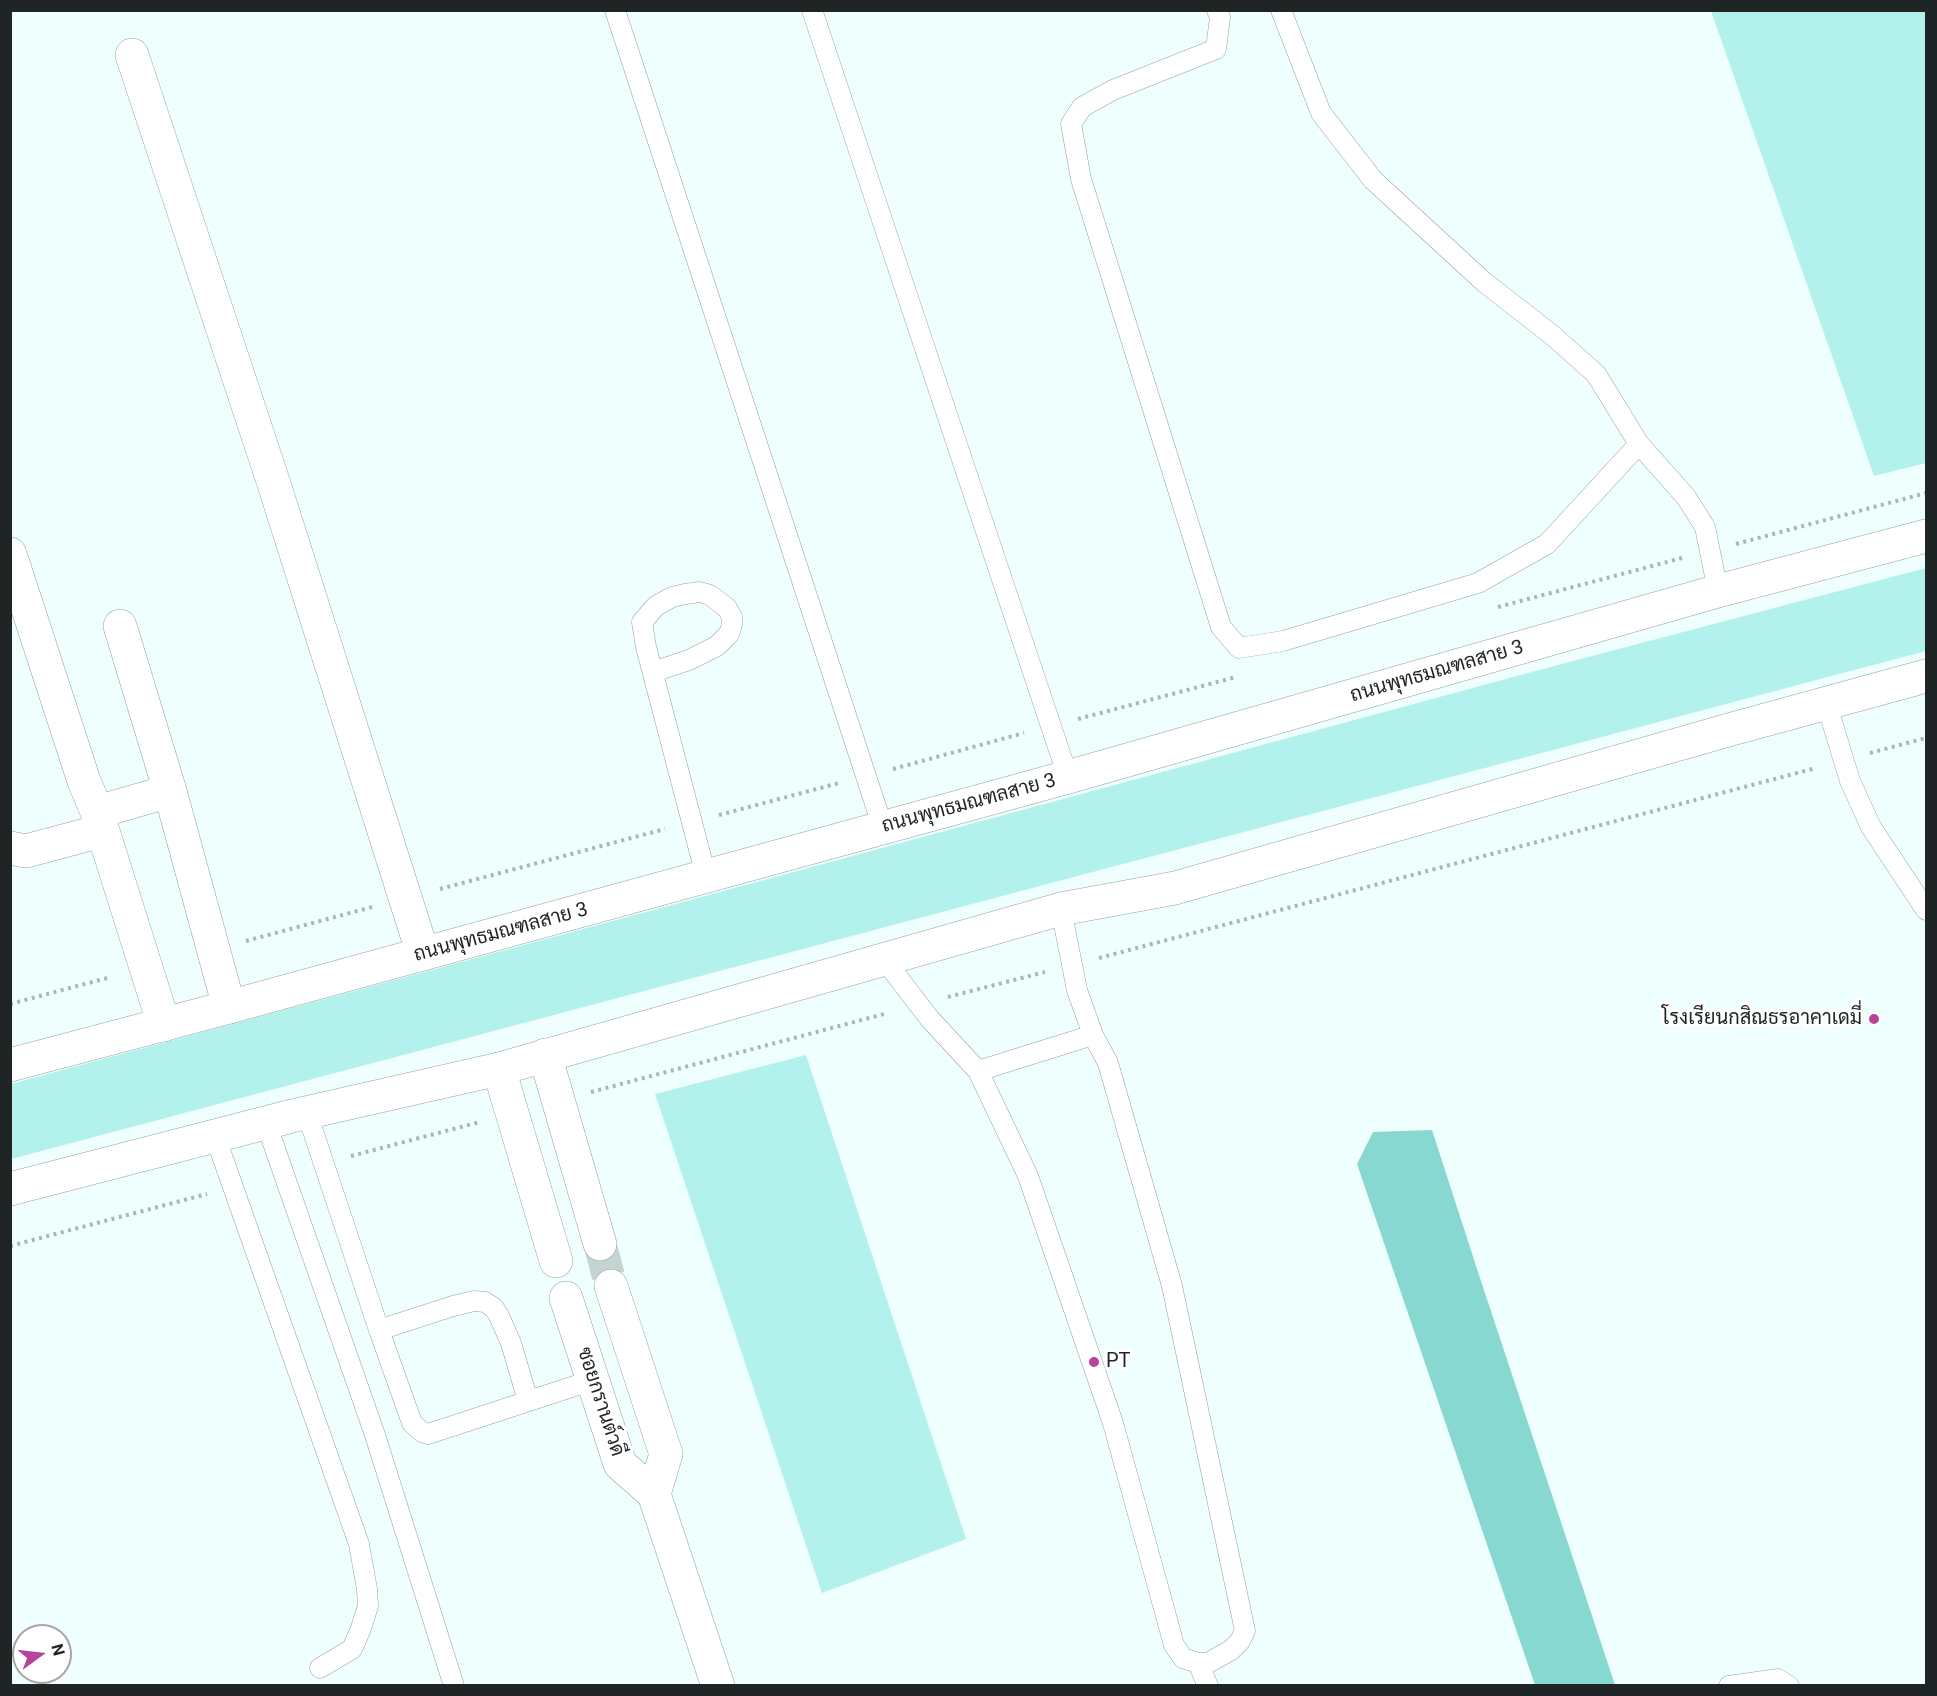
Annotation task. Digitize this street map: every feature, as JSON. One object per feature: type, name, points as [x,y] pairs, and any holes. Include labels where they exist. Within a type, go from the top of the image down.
[{"type":"main road","points":[[132,55],[274,483],[423,954]]},
{"type":"main road","name":"ถนนพุทธมณฑลสาย 3","points":[[10,1065],[164,1025],[1068,777],[1718,591],[1926,536]]},
{"type":"main road","points":[[12,566],[99,821],[164,1025]]},
{"type":"main road","points":[[120,626],[170,791],[229,1007]]},
{"type":"main road","points":[[10,1189],[266,1123],[499,1069],[1061,909],[1174,888],[1826,702],[1926,676]]},
{"type":"main road","points":[[10,848],[26,851],[170,791]]},
{"type":"main road","points":[[545,1055],[600,1244]]},
{"type":"main road","points":[[499,1069],[556,1260]]},
{"type":"main road","points":[[611,1286],[666,1454],[654,1494],[718,1686]]},
{"type":"main road","name":"ซอยกรานต์วดี","points":[[566,1298],[620,1464],[654,1494]]},
{"type":"lane","points":[[615,10],[883,828]]},
{"type":"lane","points":[[812,10],[1068,777]]},
{"type":"lane","points":[[1217,10],[1220,17],[1216,49],[1113,90],[1082,107],[1071,124],[1081,179],[1221,627],[1239,648],[1283,641],[1478,583],[1547,544],[1639,444]]},
{"type":"lane","points":[[1281,10],[1321,113],[1373,180],[1484,282],[1552,335],[1596,374],[1639,444],[1686,497],[1705,527],[1718,591]]},
{"type":"lane","points":[[653,672],[689,660],[717,646],[729,634],[732,617],[721,601],[700,592],[672,597],[649,612],[642,622],[642,631],[706,876]]},
{"type":"lane","points":[[1826,702],[1843,760],[1871,827],[1926,910]]},
{"type":"lane","points":[[884,959],[919,1005],[978,1071],[1028,1176],[1113,1423],[1174,1645],[1183,1658],[1198,1663],[1208,1663],[1231,1650],[1240,1641],[1245,1631],[1172,1286],[1108,1063],[1093,1035],[1077,990],[1061,909]]},
{"type":"lane","points":[[978,1071],[1093,1035]]},
{"type":"lane","points":[[307,1113],[412,1423],[422,1432],[429,1434],[593,1380]]},
{"type":"lane","points":[[266,1123],[375,1435],[454,1686]]},
{"type":"lane","points":[[215,1136],[359,1544],[368,1606],[363,1623],[352,1649],[320,1668]]},
{"type":"lane","points":[[379,1330],[453,1306],[474,1301],[484,1302],[494,1308],[499,1316],[511,1343],[528,1401]]},
{"type":"lane","points":[[1198,1663],[1208,1686]]},
{"type":"lane","points":[[1729,1686],[1778,1679],[1789,1686]]},
{"type":"path","points":[[1488,610],[1926,493]]},
{"type":"path","points":[[213,950],[1246,674]]},
{"type":"path","points":[[559,1101],[1926,738]]},
{"type":"path","points":[[10,1004],[145,968]]},
{"type":"path","points":[[323,1163],[513,1113]]},
{"type":"path","points":[[10,1246],[233,1187]]},
{"type":"shaded area","points":[[1711,11],[1926,11],[1926,463],[1874,476]]},
{"type":"shaded area","points":[[1926,568],[1926,651],[11,1159],[11,1084],[1539,670]]},
{"type":"shaded area","points":[[806,1055],[966,1539],[822,1593],[655,1094]]},
{"type":"shaded area","points":[[1432,1130],[1615,1685],[1535,1685],[1357,1164],[1373,1132]]},
{"type":"tunnel","points":[[600,1244],[611,1286]]},
{"type":"place","name":"โรงเรียนกสิณธรอาคาเดมี่","points":[[1874,1019]]},
{"type":"place","name":"PT","points":[[1094,1362]]}]
